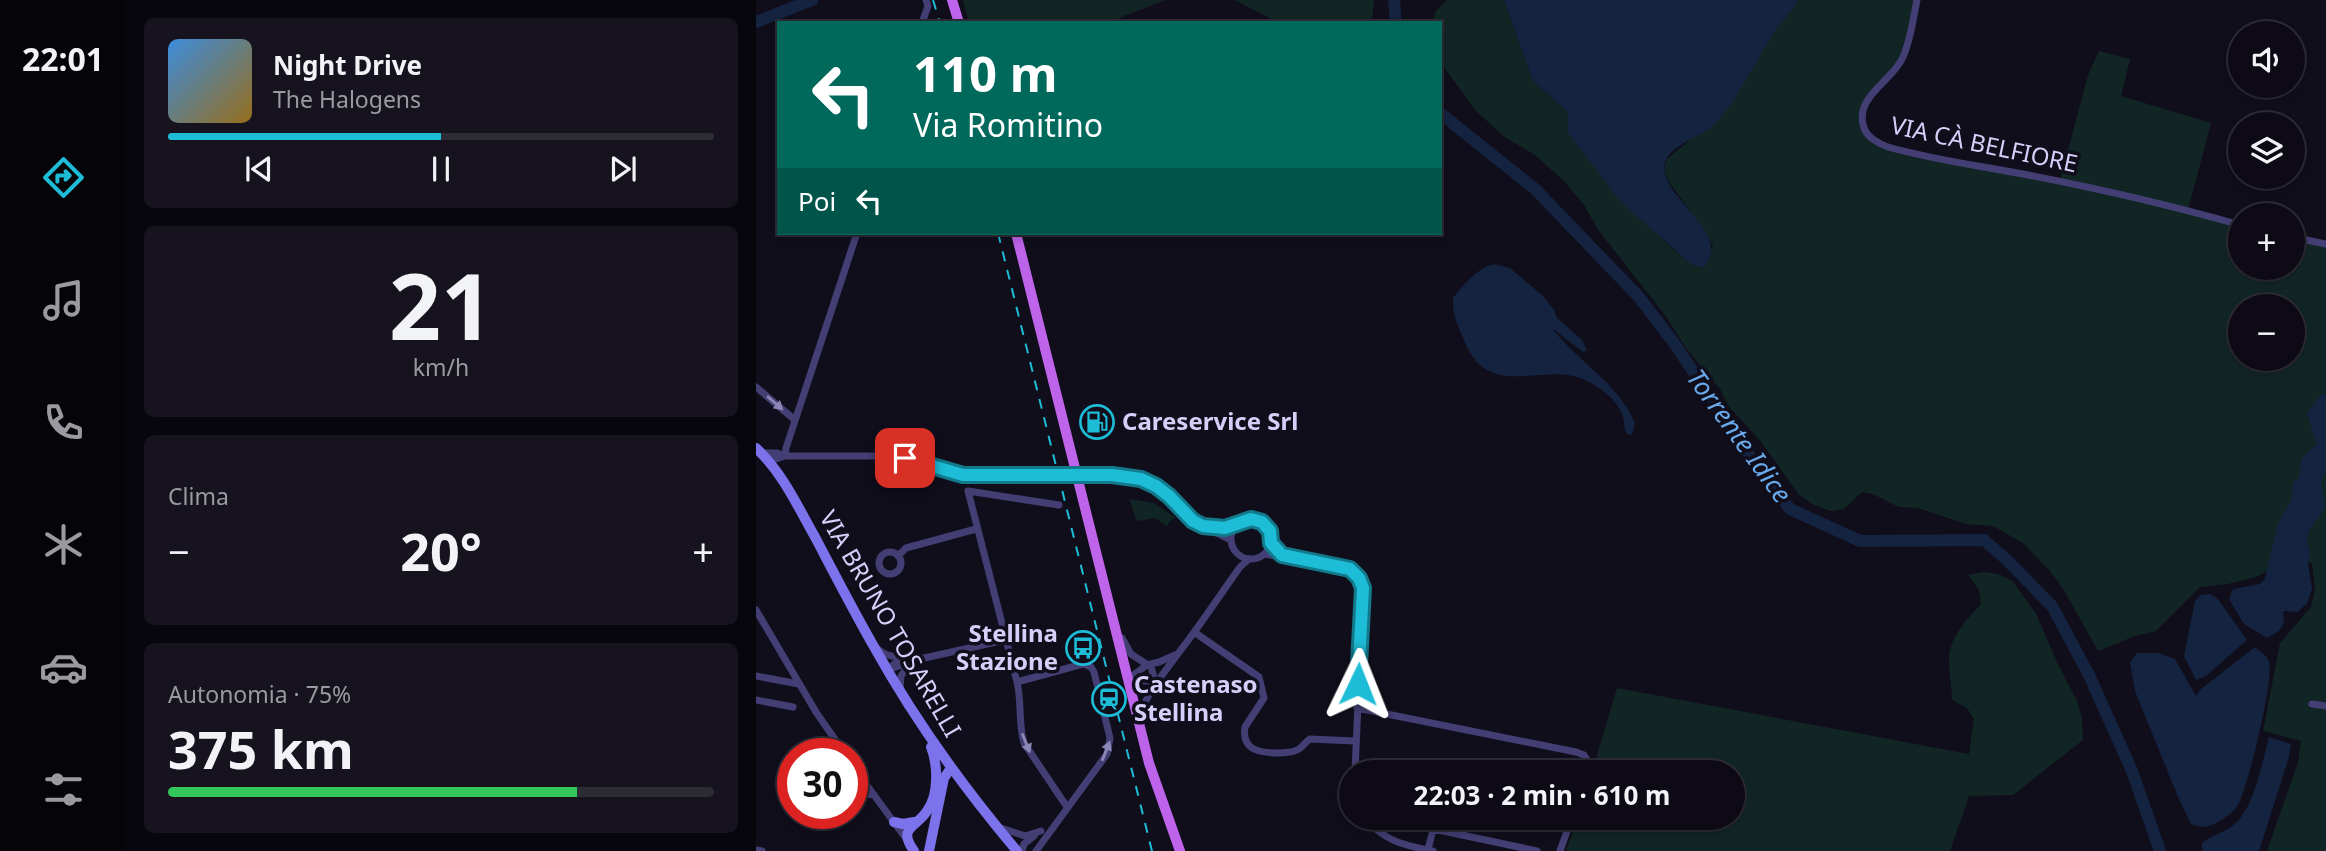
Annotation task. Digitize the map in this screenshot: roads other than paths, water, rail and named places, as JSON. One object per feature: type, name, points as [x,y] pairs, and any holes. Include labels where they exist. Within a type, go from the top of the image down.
[{"type":"main road","points":[[952,0],[958,21]]},
{"type":"main road","points":[[1017,235],[1138,720],[1157,790],[1180,851]]},
{"type":"street","points":[[923,21],[928,6],[926,0]]},
{"type":"street","name":"VIA CÀ BELFIORE","points":[[1917,0],[1903,57],[1897,68],[1871,95],[1866,106],[1864,129],[1877,142],[1953,162],[2164,204],[2228,222]]},
{"type":"street","points":[[778,474],[778,464],[785,456],[856,235]]},
{"type":"street","points":[[2305,240],[2326,244]]},
{"type":"street","points":[[756,387],[795,420]]},
{"type":"street","points":[[761,453],[785,456],[889,456],[963,475],[1112,475],[1141,479],[1169,496],[1193,521],[1231,540],[1238,554],[1237,571]]},
{"type":"street","name":"VIA BRUNO TOSARELLI","points":[[761,453],[778,474],[806,521],[873,646],[928,736],[996,826],[1019,851]]},
{"type":"street","points":[[1059,505],[968,491],[1017,682],[1024,743],[1068,807]]},
{"type":"street","points":[[1203,526],[1225,528],[1251,519],[1262,522],[1270,531],[1271,543],[1265,554]]},
{"type":"street","points":[[1231,540],[1236,526]]},
{"type":"street","points":[[898,556],[906,548],[976,528]]},
{"type":"street","points":[[1271,543],[1282,555]]},
{"type":"street","points":[[1238,554],[1249,559]]},
{"type":"street","points":[[1138,720],[1155,682],[1237,571],[1249,559],[1265,554],[1282,555],[1350,569],[1359,578],[1363,588],[1355,760]]},
{"type":"street","points":[[756,610],[834,738]]},
{"type":"street","points":[[1113,618],[1131,654],[1154,672],[1155,682]]},
{"type":"street","points":[[1194,632],[1259,677],[1264,698],[1244,732],[1252,749],[1262,753],[1291,752],[1298,750],[1310,739],[1355,741]]},
{"type":"street","points":[[887,670],[908,662],[1005,640]]},
{"type":"street","points":[[873,646],[885,654],[908,662]]},
{"type":"street","points":[[1128,679],[1147,664],[1168,660],[1179,653]]},
{"type":"street","points":[[901,694],[900,680],[908,662]]},
{"type":"street","points":[[1017,682],[1083,664],[1091,667],[1110,737],[1107,754],[1037,851]]},
{"type":"street","points":[[756,676],[799,684]]},
{"type":"street","points":[[1128,679],[1155,682]]},
{"type":"street","points":[[756,700],[793,706]]},
{"type":"street","points":[[2312,704],[2326,706]]},
{"type":"street","points":[[1357,708],[1576,752],[1584,755],[1587,760]]},
{"type":"street","points":[[894,822],[914,822],[923,816],[931,805],[936,774],[928,736]]},
{"type":"street","points":[[936,774],[951,768]]},
{"type":"street","points":[[929,851],[944,778],[951,768]]},
{"type":"street","points":[[868,787],[914,851]]},
{"type":"street","points":[[868,794],[874,795]]},
{"type":"street","points":[[907,841],[914,822]]},
{"type":"street","points":[[1019,851],[1027,841],[1054,824]]},
{"type":"street","points":[[996,826],[1020,835],[1041,831]]},
{"type":"street","points":[[1377,830],[1390,839],[1430,850],[1434,830]]},
{"type":"street","points":[[1439,830],[1537,851]]},
{"type":"street","points":[[1560,851],[1567,830]]},
{"type":"street","points":[[756,850],[762,851]]},
{"type":"water","points":[[1504,0],[1798,0],[1776,30],[1724,114],[1715,124],[1671,152],[1667,158],[1665,171],[1670,185],[1702,226],[1709,240],[1711,254],[1703,268],[1691,264],[1622,203],[1568,133],[1568,112],[1533,81]]},
{"type":"water","points":[[1494,264],[1510,268],[1543,296],[1557,318],[1582,340],[1587,350],[1583,352],[1552,328],[1619,396],[1635,423],[1632,435],[1627,434],[1623,417],[1612,399],[1587,381],[1554,374],[1503,375],[1488,370],[1474,359],[1458,325],[1453,298],[1476,273]]},
{"type":"water","points":[[2321,395],[2326,395],[2326,472],[2321,479],[2325,508],[2309,530],[2307,541],[2312,589],[2307,603],[2298,612],[2283,611],[2284,623],[2279,631],[2267,638],[2244,624],[2229,599],[2233,589],[2260,584],[2265,579],[2278,523],[2291,501],[2293,482],[2299,478],[2302,458],[2317,444],[2307,413]]},
{"type":"water","points":[[2210,594],[2217,598],[2247,640],[2206,676],[2196,680],[2184,656],[2195,601],[2201,595]]},
{"type":"water","points":[[2255,647],[2268,660],[2270,673],[2259,734],[2242,794],[2235,809],[2222,820],[2201,827],[2191,824],[2135,691],[2130,663],[2137,653],[2158,653],[2175,659],[2196,696],[2201,689]]},
{"type":"water","points":[[2269,737],[2291,744],[2259,851],[2202,851],[2202,843],[2235,824],[2248,806]]},
{"type":"waterway","name":"Torrente Idice","points":[[756,22],[812,0]]},
{"type":"waterway","name":"Torrente Idice","points":[[1394,0],[1396,21]]},
{"type":"waterway","name":"Torrente Idice","points":[[1442,115],[1535,189],[1639,297],[1674,343],[1756,465],[1790,509],[1860,541],[1984,540],[2052,606],[2089,675],[2132,771],[2160,851]]},
{"type":"railway","points":[[933,0],[939,21]]},
{"type":"railway","points":[[998,235],[1152,851]]},
{"type":"place","name":"Careservice Srl","points":[[1097,422]]},
{"type":"place","name":"Stellina Stazione","points":[[1083,648]]},
{"type":"place","name":"Castenaso Stellina","points":[[1109,699]]}]
